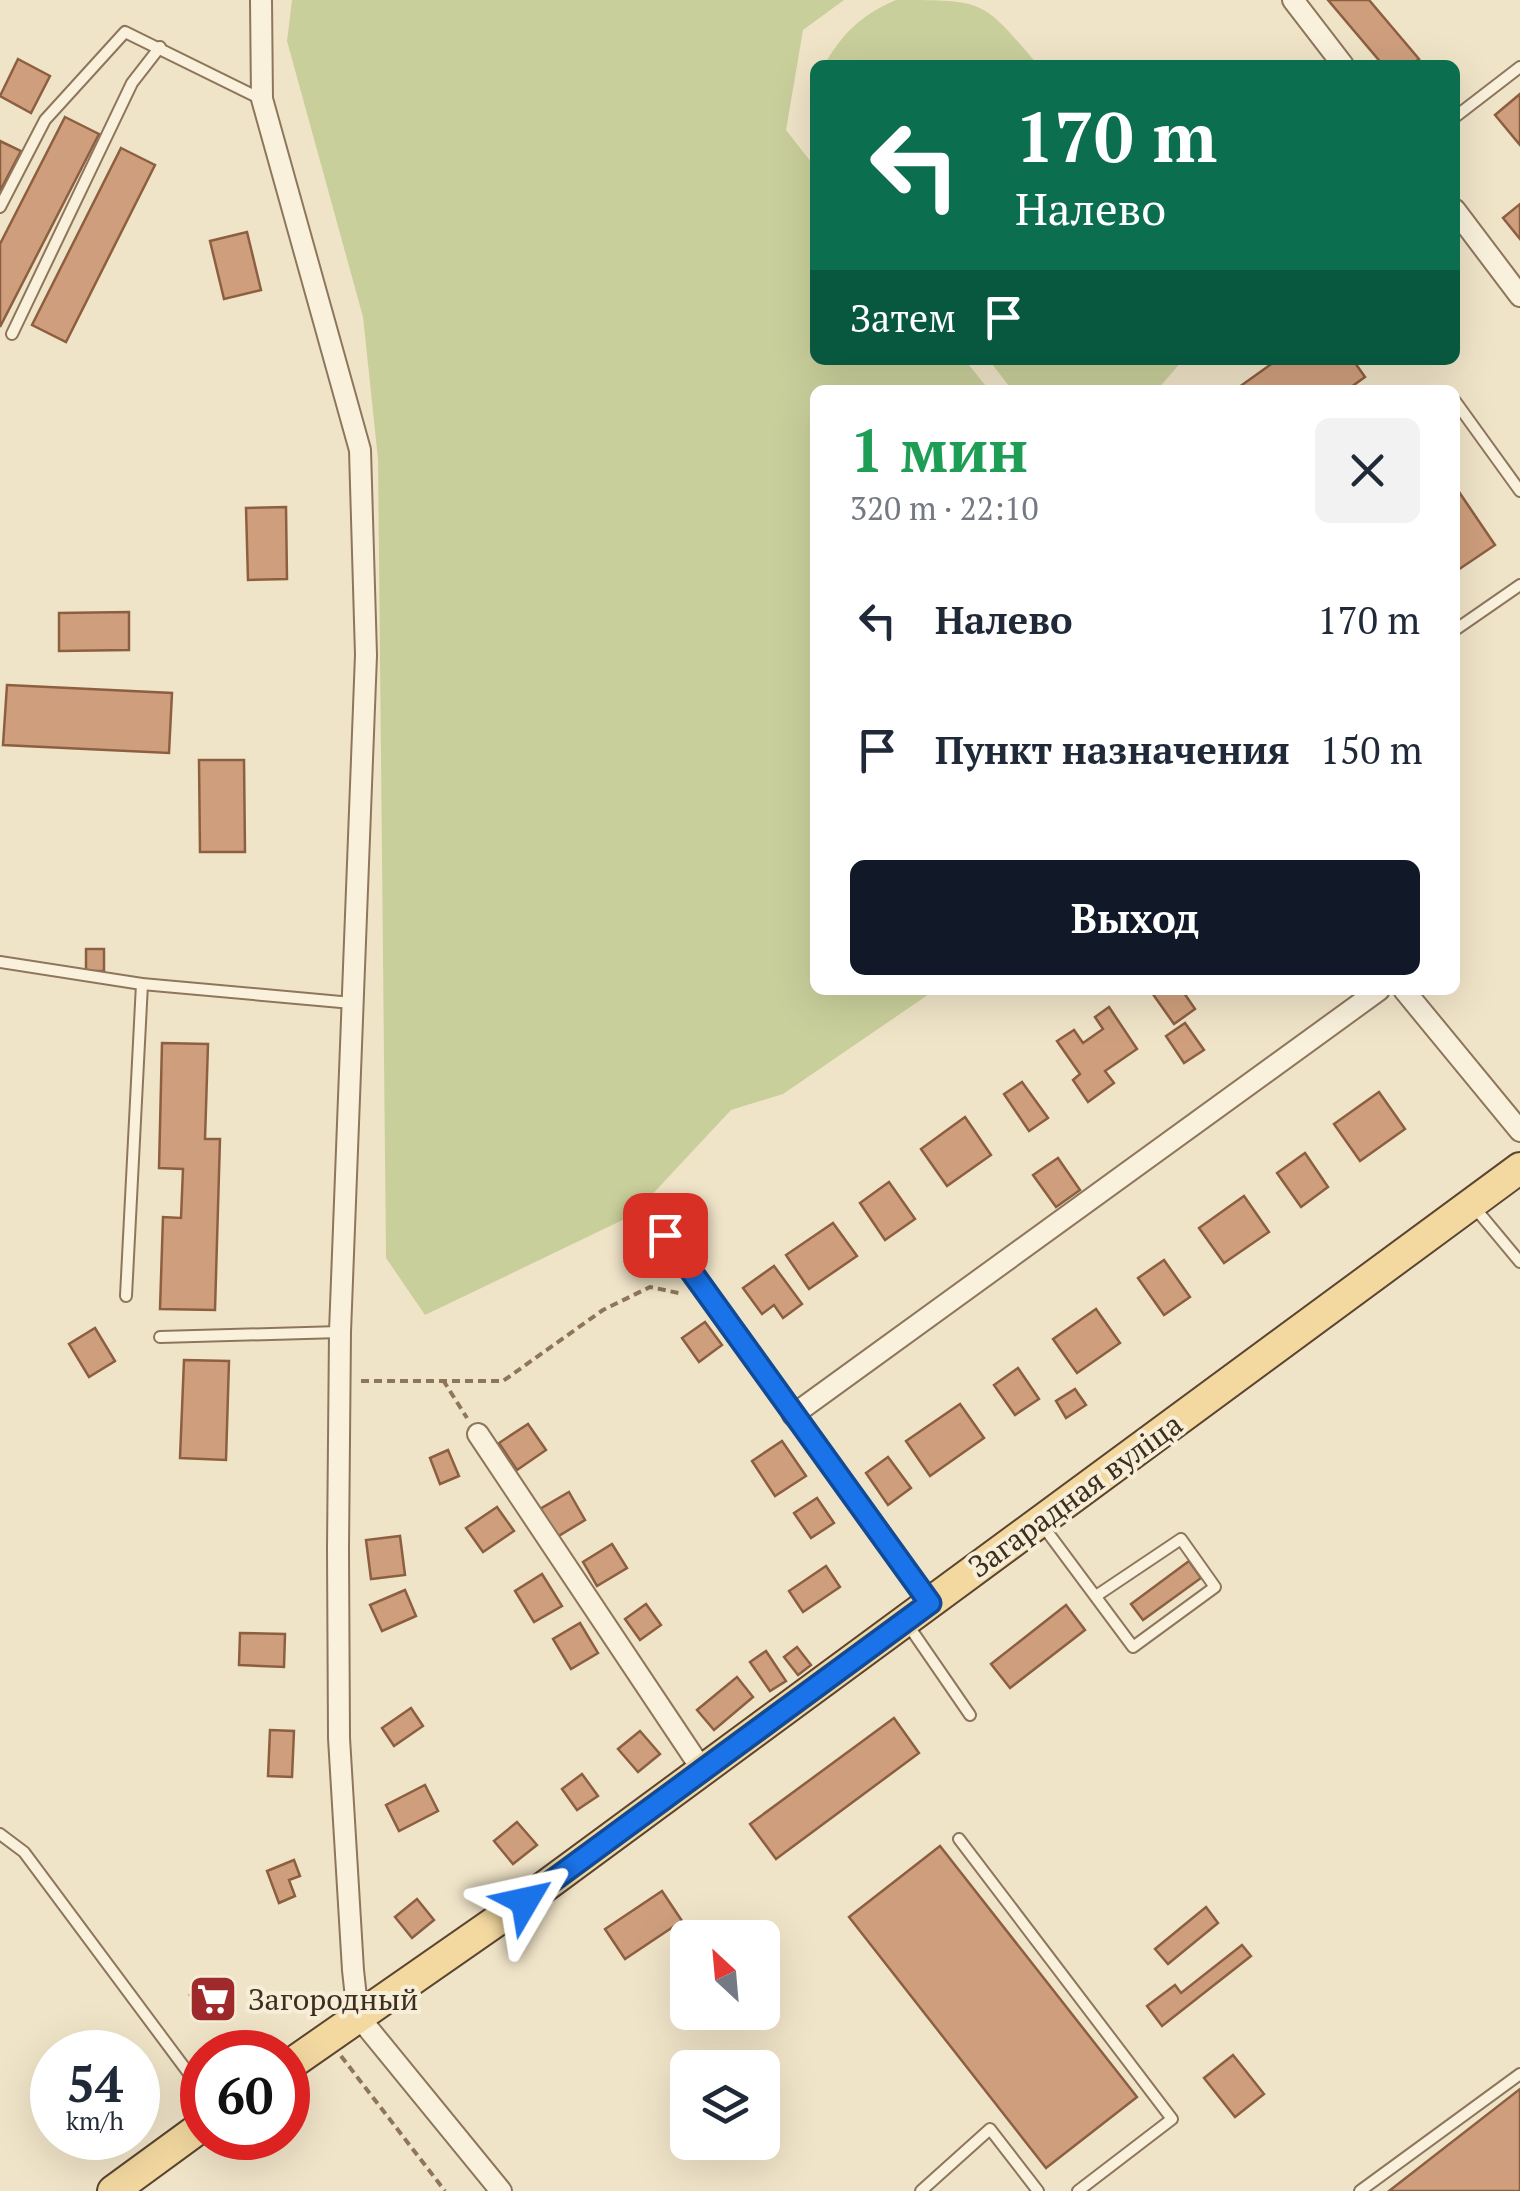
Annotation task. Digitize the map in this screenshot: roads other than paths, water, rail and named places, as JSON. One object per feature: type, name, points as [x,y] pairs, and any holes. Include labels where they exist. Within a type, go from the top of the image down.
[{"type":"main road","name":"Загарадная вуліца","points":[[310,2050],[702,1771],[1520,1168]]},
{"type":"main road","points":[[120,2189],[180,2143]]},
{"type":"street","points":[[262,0],[262,99],[360,450],[366,656],[340,1332],[338,1738],[358,2016],[502,2191]]},
{"type":"street","points":[[1293,0],[1340,60]]},
{"type":"street","points":[[1460,217],[1520,296]]},
{"type":"street","points":[[793,1415],[1372,995]]},
{"type":"street","points":[[1408,995],[1520,1131]]},
{"type":"street","points":[[665,1235],[930,1603]]},
{"type":"street","points":[[478,1434],[702,1771]]},
{"type":"lane","points":[[0,207],[45,120],[125,32],[262,99]]},
{"type":"lane","points":[[12,334],[132,83],[160,47]]},
{"type":"lane","points":[[1460,113],[1520,67]]},
{"type":"lane","points":[[1460,407],[1520,491]]},
{"type":"lane","points":[[1460,627],[1520,585]]},
{"type":"lane","points":[[0,962],[142,984],[352,1003]]},
{"type":"lane","points":[[126,1296],[142,984]]},
{"type":"lane","points":[[1471,1204],[1520,1262]]},
{"type":"lane","points":[[160,1337],[340,1332]]},
{"type":"lane","points":[[1040,1522],[1133,1648],[1215,1587],[1180,1539],[1096,1596]]},
{"type":"lane","points":[[905,1622],[970,1714]]},
{"type":"lane","points":[[0,1834],[24,1852],[180,2061]]},
{"type":"lane","points":[[959,1840],[1172,2119],[1078,2191]]},
{"type":"lane","points":[[1360,2191],[1520,2074]]},
{"type":"lane","points":[[920,2191],[990,2130],[1038,2191]]},
{"type":"place","name":"Загородный","points":[[213,1999]]}]
